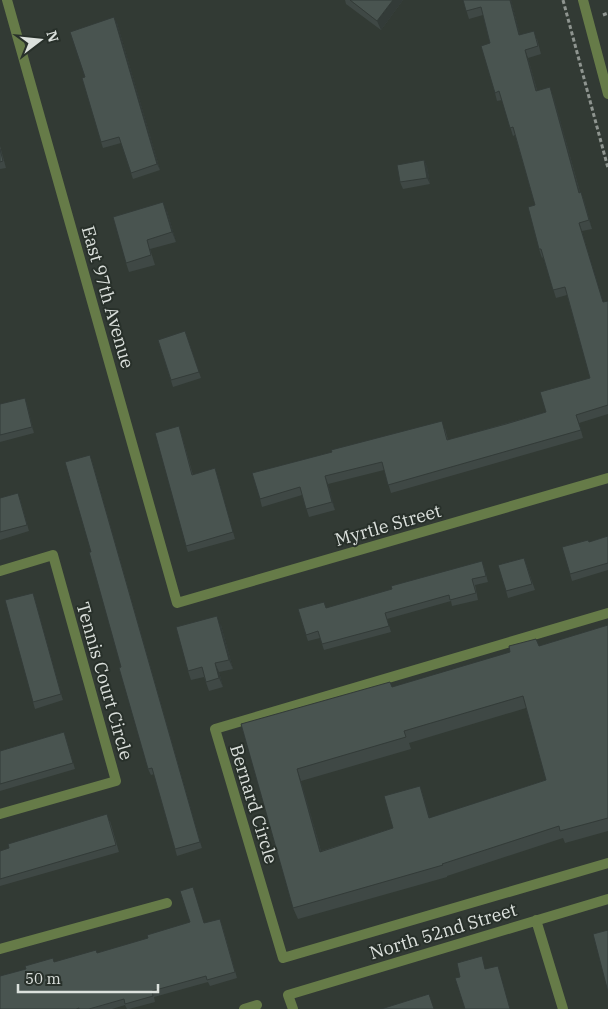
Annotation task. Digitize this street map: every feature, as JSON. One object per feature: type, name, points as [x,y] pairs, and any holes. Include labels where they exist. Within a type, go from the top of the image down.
[{"type":"street","name":"East 97th Avenue","points":[[7,0],[177,603]]},
{"type":"street","points":[[583,0],[608,94]]},
{"type":"street","name":"Myrtle Street","points":[[177,603],[608,478]]},
{"type":"street","name":"Tennis Court Circle","points":[[0,571],[53,555],[116,781],[0,814]]},
{"type":"street","name":"Bernard Circle","points":[[608,613],[214,729],[283,958],[608,863]]},
{"type":"street","name":"North 52nd Street","points":[[292,1009],[288,995],[608,899]]},
{"type":"street","points":[[0,949],[167,903]]},
{"type":"street","points":[[536,920],[563,1009]]},
{"type":"street","points":[[244,1009],[257,1005]]},
{"type":"path","points":[[563,0],[608,168]]},
{"type":"path","points":[[603,15],[608,13]]},
{"type":"building","points":[[350,0],[393,0],[377,21]]},
{"type":"building","points":[[463,0],[510,0],[519,35],[534,31],[538,46],[525,50],[536,91],[550,87],[579,193],[581,192],[589,220],[579,223],[603,302],[608,301],[608,405],[576,415],[581,430],[388,485],[382,462],[325,476],[332,502],[306,509],[300,487],[260,499],[252,473],[442,421],[447,440],[506,424],[546,412],[540,392],[590,378],[565,287],[553,290],[541,249],[539,249],[528,207],[535,205],[513,127],[510,128],[499,91],[495,93],[481,46],[490,43],[481,7],[466,11]]},
{"type":"building","points":[[114,17],[157,164],[131,173],[119,137],[101,142],[82,78],[85,77],[70,32]]},
{"type":"building","points":[[0,149],[3,161],[0,162]]},
{"type":"building","points":[[424,160],[427,178],[400,182],[397,165]]},
{"type":"building","points":[[163,202],[172,232],[147,240],[151,255],[126,263],[113,217]]},
{"type":"building","points":[[185,331],[199,372],[171,380],[158,340]]},
{"type":"building","points":[[25,398],[32,427],[0,435],[0,404]]},
{"type":"building","points":[[179,426],[192,475],[215,468],[233,532],[186,546],[155,433]]},
{"type":"building","points":[[90,455],[200,842],[175,849],[152,768],[148,769],[119,668],[121,667],[89,552],[91,552],[65,462]]},
{"type":"building","points":[[18,493],[27,525],[0,532],[0,498]]},
{"type":"building","points":[[608,536],[608,563],[570,574],[562,547]]},
{"type":"building","points":[[524,558],[532,584],[506,591],[498,565]]},
{"type":"building","points":[[482,561],[486,576],[472,579],[476,593],[450,600],[449,595],[385,613],[389,626],[322,644],[318,631],[306,635],[298,609],[324,602],[326,608],[392,589],[391,586]]},
{"type":"building","points":[[33,593],[61,694],[33,702],[5,600]]},
{"type":"building","points":[[217,616],[229,660],[215,663],[219,678],[206,682],[202,667],[188,671],[176,627]]},
{"type":"building","points":[[608,625],[608,818],[560,831],[559,826],[443,865],[293,908],[241,724],[390,682],[392,687],[510,652],[509,646],[536,639],[539,646]],"holes":[[[523,696],[546,780],[429,818],[420,786],[384,796],[393,828],[320,852],[297,769],[406,737],[404,731]]]},
{"type":"building","points":[[64,732],[73,763],[0,784],[0,751]]},
{"type":"building","points":[[107,814],[116,845],[0,879],[0,851],[9,848],[8,844]]},
{"type":"building","points":[[193,887],[204,923],[220,919],[235,972],[207,980],[206,976],[152,991],[153,996],[125,1004],[124,999],[89,1009],[0,1009],[0,976],[26,969],[25,966],[53,958],[54,962],[96,950],[97,953],[148,938],[147,935],[190,922],[180,891]]},
{"type":"building","points":[[608,930],[608,992],[593,934]]},
{"type":"building","points":[[482,956],[485,969],[498,966],[510,1009],[465,1009],[455,978],[460,977],[457,963]]},
{"type":"building","points":[[429,994],[434,1009],[381,1009]]}]
